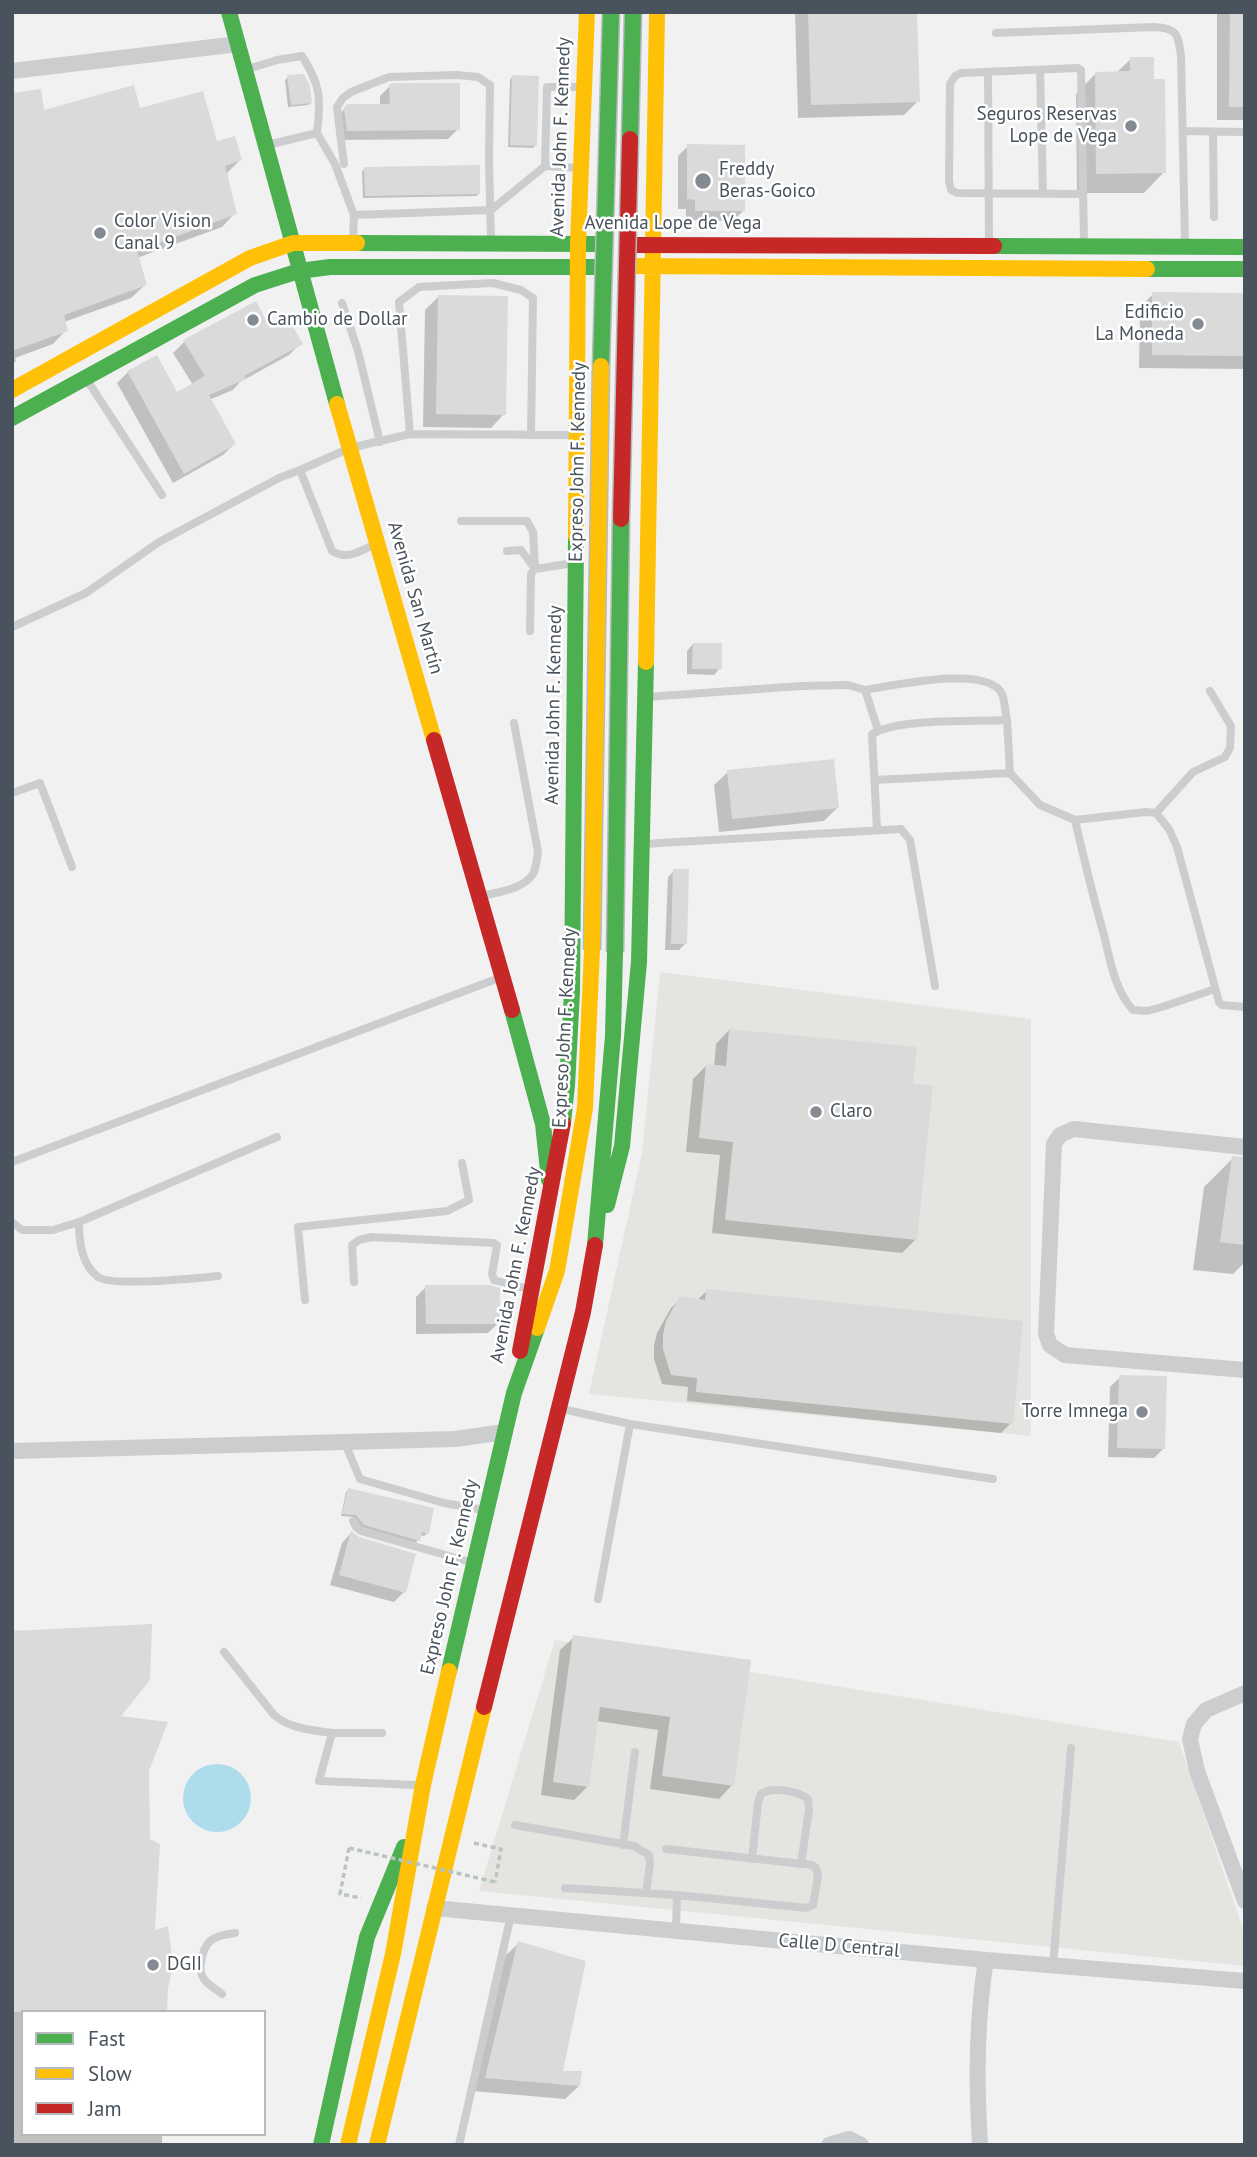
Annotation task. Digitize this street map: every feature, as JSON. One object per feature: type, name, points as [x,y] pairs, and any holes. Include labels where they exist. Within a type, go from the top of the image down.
[{"type":"main road","name":"Avenida San Martín","points":[[229,12],[299,271],[543,1124],[551,1197]]},
{"type":"main road","name":"Avenida John F. Kennedy","points":[[514,1393],[530,1290],[551,1197],[565,1112],[572,992],[578,244],[587,12]]},
{"type":"main road","name":"Expreso John F. Kennedy","points":[[348,2145],[393,1954],[418,1810],[514,1393],[557,1271],[585,1108],[592,950],[598,467],[611,12]]},
{"type":"main road","points":[[594,1253],[613,1036],[622,448],[633,12]]},
{"type":"main road","points":[[377,2145],[622,1146],[639,962],[650,473],[650,266],[657,12]]},
{"type":"main road","points":[[586,41],[596,57],[598,69],[597,177],[602,190],[621,199],[636,194],[645,177],[645,68],[648,54],[657,39]]},
{"type":"main road","name":"Avenida Lope de Vega","points":[[12,390],[250,258],[293,243],[1245,247]]},
{"type":"main road","points":[[12,418],[255,285],[299,271],[330,267],[1245,270]]},
{"type":"main road","points":[[577,474],[585,466],[589,448],[593,331],[603,317],[616,315],[631,320],[638,337],[636,442],[640,460],[650,473]]},
{"type":"main road","points":[[321,2145],[368,1937],[418,1810]]},
{"type":"street","points":[[12,71],[238,44]]},
{"type":"street","points":[[1245,1147],[1074,1129],[1060,1135],[1054,1144],[1046,1334],[1050,1345],[1065,1355],[1245,1370]]},
{"type":"street","points":[[12,1451],[455,1439],[505,1432]]},
{"type":"street","points":[[1245,1693],[1206,1710],[1194,1724],[1190,1739],[1197,1771],[1245,1901]]},
{"type":"street","name":"Calle D Central","points":[[434,1908],[986,1960],[1245,1981]]},
{"type":"street","points":[[980,2145],[977,2055],[986,1960]]},
{"type":"street","points":[[829,2145],[849,2139],[861,2145]]},
{"type":"lane","points":[[996,33],[1170,28],[1174,32],[1179,40],[1185,247]]},
{"type":"lane","points":[[245,70],[302,56],[315,77],[320,105],[317,133],[335,164],[354,215],[353,243]]},
{"type":"lane","points":[[1040,70],[1043,194]]},
{"type":"lane","points":[[1083,194],[988,194],[957,193],[951,190],[950,84],[955,76],[961,73],[1081,70],[1084,246]]},
{"type":"lane","points":[[988,73],[989,246]]},
{"type":"lane","points":[[344,164],[337,107],[351,92],[389,77],[478,77],[490,85],[491,244]]},
{"type":"lane","points":[[545,166],[547,88],[584,87]]},
{"type":"lane","points":[[1183,131],[1245,132]]},
{"type":"lane","points":[[1213,132],[1214,217]]},
{"type":"lane","points":[[266,145],[317,133]]},
{"type":"lane","points":[[354,215],[491,210],[545,166],[581,168]]},
{"type":"lane","points":[[419,267],[419,287]]},
{"type":"lane","points":[[410,434],[399,302],[419,287],[492,284],[521,290],[533,298],[531,435]]},
{"type":"lane","points":[[342,303],[358,351],[380,442]]},
{"type":"lane","points":[[85,378],[162,495]]},
{"type":"lane","points":[[12,627],[86,593],[159,542],[279,478],[350,447],[410,434],[576,435]]},
{"type":"lane","points":[[300,470],[332,551],[340,556],[348,556],[377,544]]},
{"type":"lane","points":[[461,521],[527,521],[533,532],[535,569],[531,574],[530,584],[530,631]]},
{"type":"lane","points":[[507,551],[521,550],[535,569]]},
{"type":"lane","points":[[535,569],[576,563]]},
{"type":"lane","points":[[644,697],[801,685],[848,685],[865,690],[958,678],[988,681],[1001,692],[1007,720],[1010,773],[1040,805],[1075,820],[1156,813],[1169,829],[1177,847],[1219,1002],[1222,1005],[1245,1007]]},
{"type":"lane","points":[[865,690],[878,730]]},
{"type":"lane","points":[[1156,813],[1193,772],[1225,757],[1230,748],[1231,726],[1210,691]]},
{"type":"lane","points":[[877,829],[872,734],[884,727],[902,724],[1007,720]]},
{"type":"lane","points":[[479,897],[527,881],[534,873],[536,864],[538,852],[514,723]]},
{"type":"lane","points":[[875,780],[1010,773]]},
{"type":"lane","points":[[12,793],[40,783],[72,867]]},
{"type":"lane","points":[[1075,820],[1114,975],[1126,1003],[1133,1010],[1147,1011],[1215,989]]},
{"type":"lane","points":[[641,845],[901,829],[910,840],[934,986]]},
{"type":"lane","points":[[12,1162],[502,977]]},
{"type":"lane","points":[[12,1222],[22,1230],[53,1230],[79,1222],[277,1137]]},
{"type":"lane","points":[[305,1300],[298,1227],[447,1211],[469,1200],[462,1163]]},
{"type":"lane","points":[[79,1222],[83,1256],[89,1268],[100,1278],[120,1282],[218,1276]]},
{"type":"lane","points":[[354,1282],[352,1245],[372,1237],[494,1243],[497,1245],[492,1274],[494,1280],[530,1290]]},
{"type":"lane","points":[[559,1409],[630,1424],[993,1479]]},
{"type":"lane","points":[[598,1599],[630,1424]]},
{"type":"lane","points":[[344,1441],[360,1479],[444,1503],[488,1511]]},
{"type":"lane","points":[[353,1521],[361,1531],[474,1563]]},
{"type":"lane","points":[[224,1652],[274,1715],[284,1723],[297,1728],[332,1733],[382,1733]]},
{"type":"lane","points":[[332,1733],[319,1781],[424,1785]]},
{"type":"lane","points":[[1053,1966],[1071,1748]]},
{"type":"lane","points":[[623,1845],[635,1752]]},
{"type":"lane","points":[[752,1859],[758,1803],[761,1794],[772,1789],[803,1795],[808,1799],[801,1864]]},
{"type":"lane","points":[[515,1825],[642,1850],[649,1855],[650,1864],[646,1893]]},
{"type":"lane","points":[[565,1888],[677,1895],[807,1908],[813,1905],[818,1876],[816,1868],[666,1849]]},
{"type":"lane","points":[[676,1931],[677,1895]]},
{"type":"lane","points":[[462,2144],[511,1915]]},
{"type":"lane","points":[[222,1994],[204,1980],[200,1968],[203,1950],[204,1946],[220,1935],[235,1933]]},
{"type":"path","points":[[340,1894],[349,1848],[495,1882],[501,1849],[453,1839]]},
{"type":"shaded area","points":[[660,972],[1031,1019],[1031,1436],[589,1394],[642,1153]]},
{"type":"shaded area","points":[[555,1640],[1179,1742],[1245,1935],[1245,1966],[479,1891]]},
{"type":"water","points":[[217,1764],[230,1767],[241,1774],[248,1785],[251,1798],[248,1811],[241,1822],[230,1829],[217,1832],[204,1829],[193,1822],[186,1811],[183,1798],[186,1785],[193,1774],[204,1767]]},
{"type":"building","points":[[808,12],[917,12],[920,102],[811,105]]},
{"type":"building","points":[[1230,12],[1245,12],[1245,107],[1229,107]]},
{"type":"building","name":"Seguros Reservas Lope de Vega","points":[[1130,57],[1154,57],[1154,79],[1165,79],[1166,173],[1096,174],[1095,72],[1130,71]]},
{"type":"building","points":[[304,74],[310,86],[312,103],[291,105],[287,75]]},
{"type":"building","points":[[512,75],[539,76],[537,146],[510,145]]},
{"type":"building","points":[[460,83],[460,130],[347,131],[344,108],[347,104],[390,104],[389,84]]},
{"type":"building","name":"Color Vision Canal 9","points":[[134,85],[140,108],[203,91],[217,141],[235,136],[242,160],[225,166],[237,214],[137,251],[147,285],[64,315],[68,331],[12,351],[12,93],[41,89],[44,110]]},
{"type":"building","points":[[687,144],[745,145],[745,211],[695,211],[695,200],[687,199]]},
{"type":"building","points":[[480,165],[480,194],[365,196],[364,167]]},
{"type":"building","name":"Edificio La Moneda","points":[[1152,292],[1245,293],[1245,356],[1152,355]]},
{"type":"building","points":[[438,295],[508,296],[506,415],[436,414]]},
{"type":"building","points":[[256,301],[270,328],[288,318],[303,344],[244,376],[246,379],[209,395],[236,444],[184,474],[127,371],[157,355],[177,392],[205,376],[183,340]]},
{"type":"building","points":[[693,643],[722,643],[722,669],[692,669]]},
{"type":"building","points":[[834,759],[839,808],[732,819],[727,770]]},
{"type":"building","points":[[673,869],[689,869],[687,944],[671,944]]},
{"type":"building","name":"Claro","points":[[729,1029],[917,1047],[913,1084],[933,1085],[917,1240],[725,1220],[733,1142],[699,1138],[706,1064],[726,1066]]},
{"type":"building","points":[[1232,1156],[1245,1157],[1245,1245],[1220,1242]]},
{"type":"building","points":[[425,1285],[489,1285],[500,1288],[500,1324],[426,1324]]},
{"type":"building","points":[[706,1289],[1023,1321],[1013,1424],[696,1392],[697,1378],[671,1375],[663,1349],[663,1335],[666,1321],[680,1296],[705,1300]]},
{"type":"building","name":"Torre Imnega","points":[[1119,1375],[1167,1376],[1165,1449],[1117,1448]]},
{"type":"building","points":[[348,1488],[434,1508],[429,1534],[422,1532],[420,1541],[364,1525],[356,1515],[342,1514]]},
{"type":"building","points":[[351,1531],[359,1537],[416,1554],[406,1593],[339,1575]]},
{"type":"building","points":[[152,1624],[150,1680],[121,1716],[168,1722],[149,1771],[150,1839],[160,1844],[155,1930],[168,1926],[173,1965],[167,2010],[12,2012],[12,1631]]},
{"type":"building","points":[[573,1635],[751,1660],[734,1786],[662,1776],[670,1717],[600,1707],[589,1787],[553,1782]]},
{"type":"building","points":[[518,1941],[586,1961],[563,2071],[582,2071],[580,2086],[485,2078]]},
{"type":"traffic: fast","points":[[229,12],[337,404]]},
{"type":"traffic: fast","points":[[601,366],[611,12]]},
{"type":"traffic: fast","points":[[630,139],[633,12]]},
{"type":"traffic: fast","points":[[357,243],[596,244]]},
{"type":"traffic: fast","points":[[994,246],[1245,247]]},
{"type":"traffic: fast","points":[[12,418],[255,285],[299,271],[330,267],[596,267]]},
{"type":"traffic: fast","points":[[1147,269],[1245,269]]},
{"type":"traffic: fast","points":[[615,952],[621,519]]},
{"type":"traffic: fast","points":[[563,1123],[572,992],[576,536]]},
{"type":"traffic: fast","points":[[607,1205],[622,1146],[639,962],[646,662]]},
{"type":"traffic: fast","points":[[595,1245],[613,1036],[615,952]]},
{"type":"traffic: fast","points":[[512,1010],[543,1124],[549,1180]]},
{"type":"traffic: fast","points":[[449,1671],[514,1393],[537,1328]]},
{"type":"traffic: fast","points":[[321,2145],[367,1937],[404,1847]]},
{"type":"traffic: slow","points":[[576,536],[578,244],[587,12]]},
{"type":"traffic: slow","points":[[646,662],[657,12]]},
{"type":"traffic: slow","points":[[12,390],[250,258],[293,243],[357,243]]},
{"type":"traffic: slow","points":[[634,266],[1147,269]]},
{"type":"traffic: slow","points":[[592,950],[601,366]]},
{"type":"traffic: slow","points":[[337,404],[434,740]]},
{"type":"traffic: slow","points":[[537,1328],[557,1271],[585,1108],[592,950]]},
{"type":"traffic: slow","points":[[348,2145],[393,1954],[423,1785],[449,1671]]},
{"type":"traffic: slow","points":[[377,2145],[484,1707]]},
{"type":"traffic: jam","points":[[621,519],[630,139]]},
{"type":"traffic: jam","points":[[633,245],[994,246]]},
{"type":"traffic: jam","points":[[434,740],[512,1010]]},
{"type":"traffic: jam","points":[[520,1351],[563,1123]]},
{"type":"traffic: jam","points":[[484,1707],[583,1312],[595,1245]]},
{"type":"place","name":"Seguros Reservas Lope de Vega","points":[[1131,126]]},
{"type":"place","name":"Freddy Beras-Goico","points":[[703,181]]},
{"type":"place","name":"Color Vision Canal 9","points":[[100,233]]},
{"type":"place","name":"Cambio de Dollar","points":[[253,320]]},
{"type":"place","name":"Edificio La Moneda","points":[[1198,324]]},
{"type":"place","name":"Claro","points":[[816,1112]]},
{"type":"place","name":"Torre Imnega","points":[[1142,1412]]},
{"type":"place","name":"DGII","points":[[153,1965]]}]
